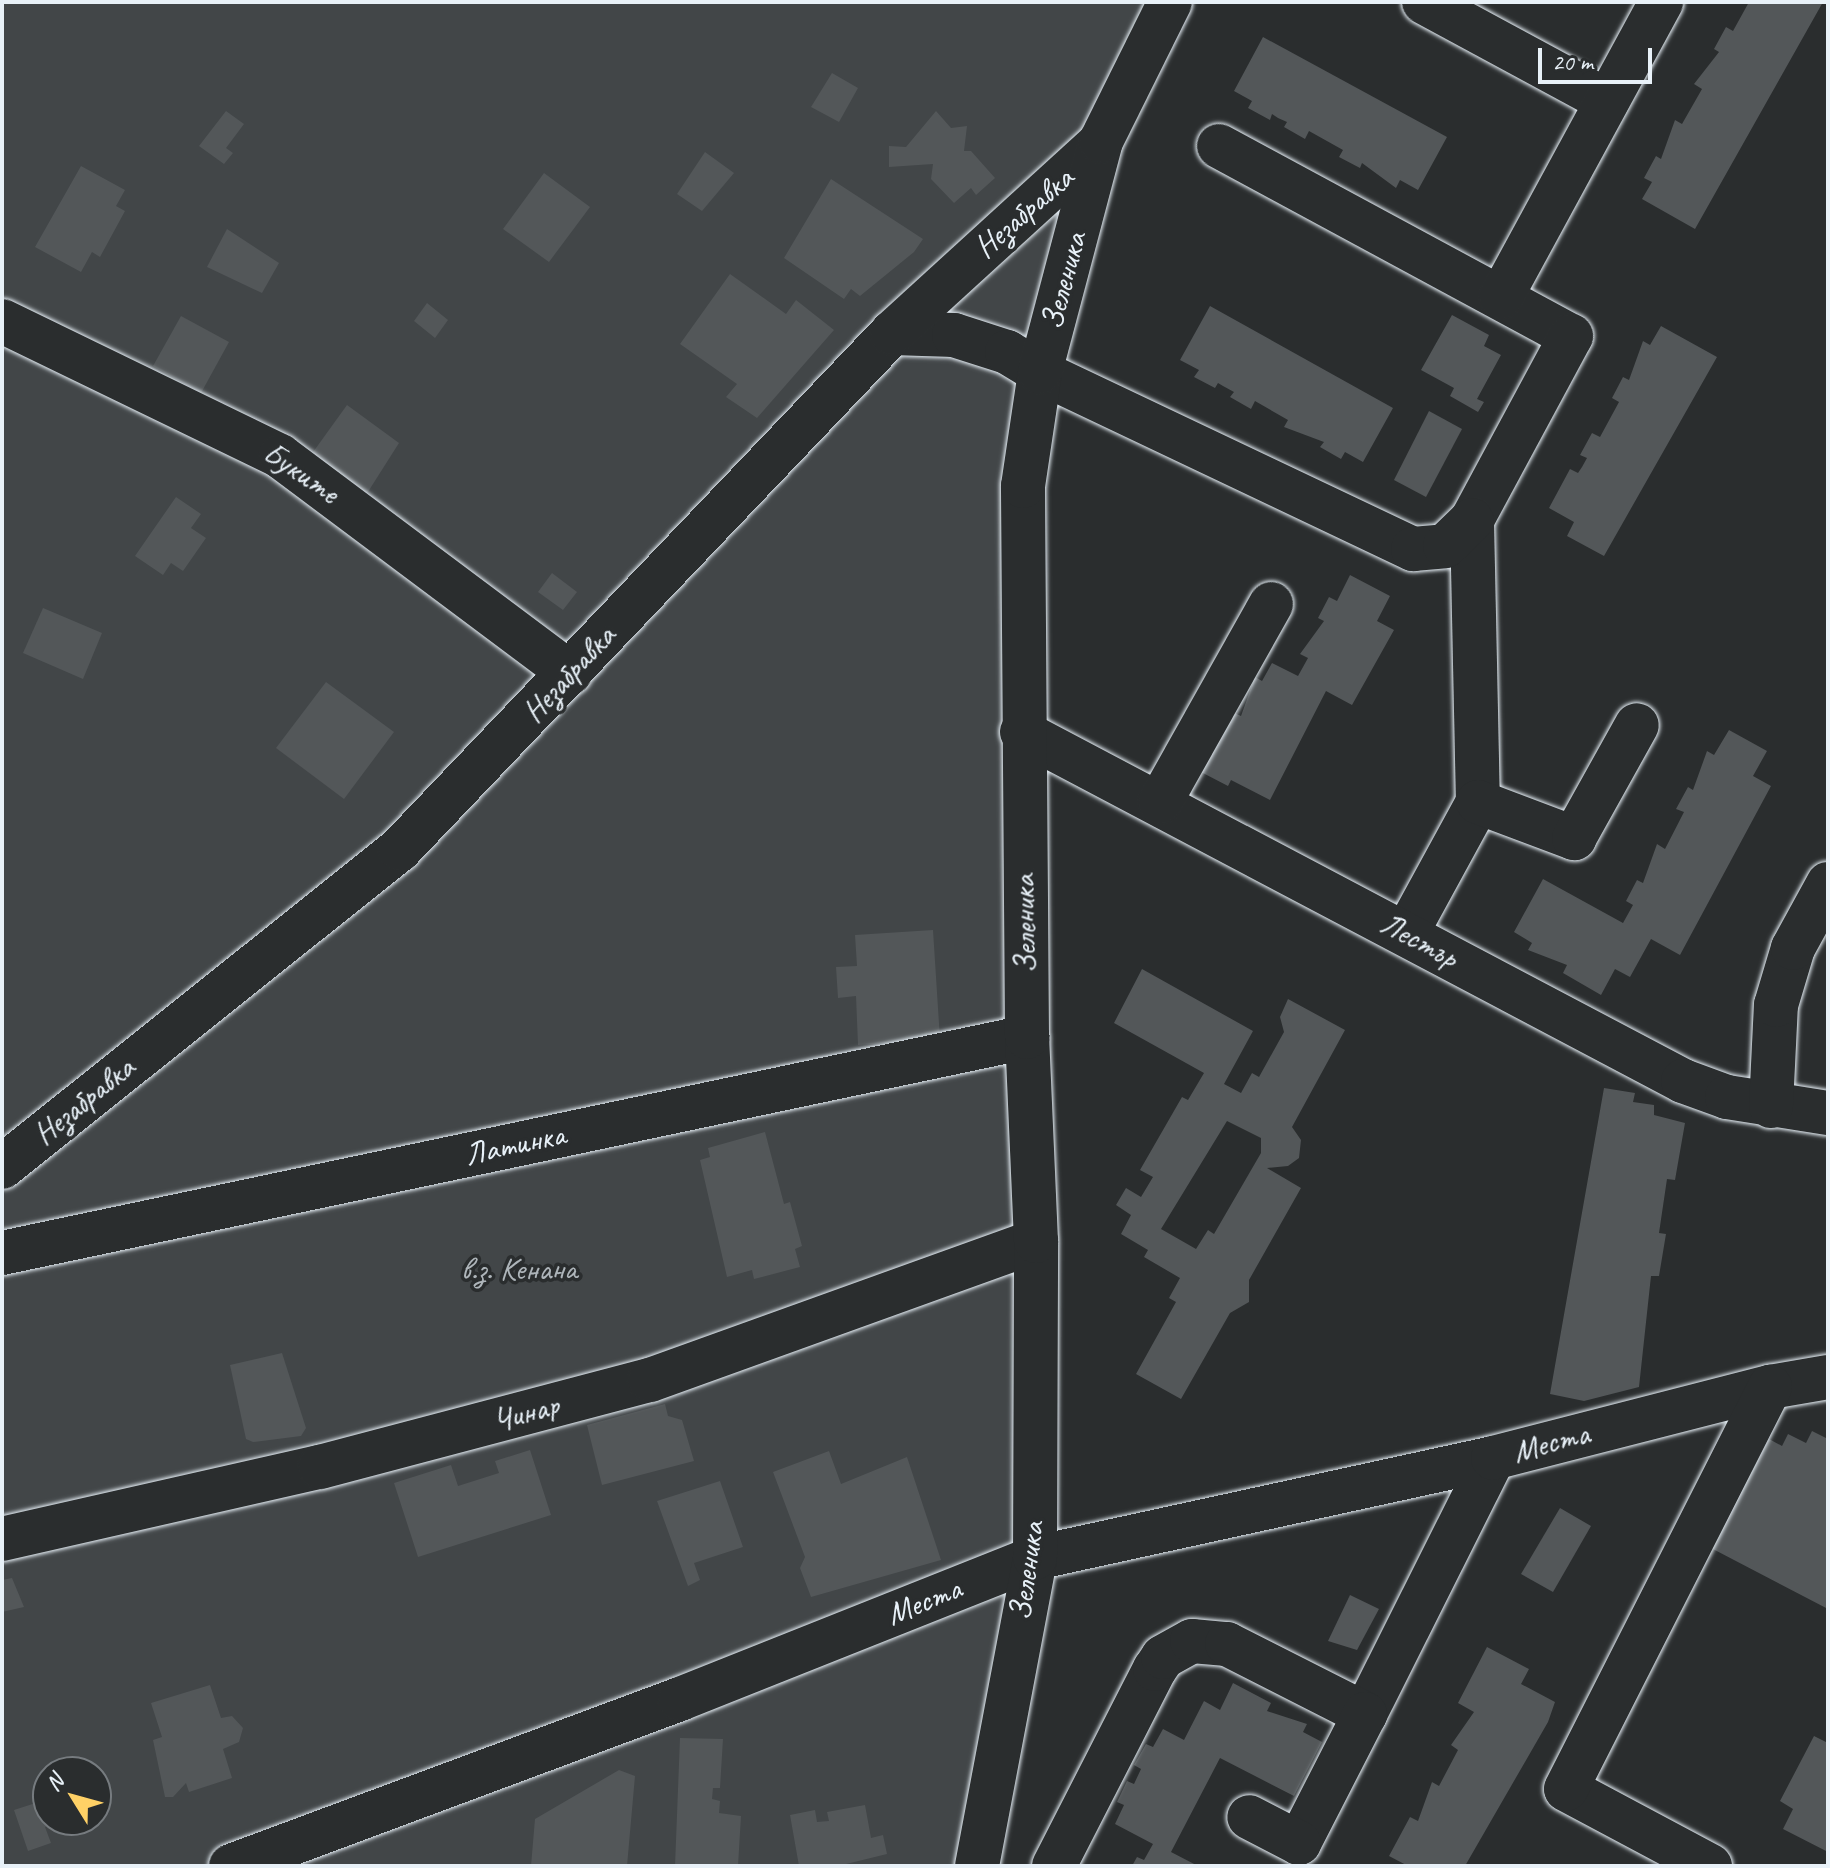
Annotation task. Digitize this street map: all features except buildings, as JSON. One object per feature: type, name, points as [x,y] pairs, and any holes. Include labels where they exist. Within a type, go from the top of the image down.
[{"type":"street","name":"Зеленика","points":[[977,1866],[1035,1558],[1036,1241],[1027,1037],[1022,732],[1023,486],[1040,372],[1101,141],[1170,2]]},
{"type":"street","points":[[1424,2],[1607,101]]},
{"type":"street","points":[[1501,297],[1661,2]]},
{"type":"street","name":"Незабравка","points":[[2,1167],[400,849],[892,333],[1041,202],[1101,141]]},
{"type":"street","points":[[892,333],[972,338],[1404,546],[1421,551],[1445,546],[1472,520],[1571,336],[1219,146]]},
{"type":"street","name":"Буките","points":[[2,321],[280,456],[570,673]]},
{"type":"street","points":[[1406,934],[1478,802],[1472,520]]},
{"type":"street","points":[[1160,802],[1271,604]]},
{"type":"street","points":[[1478,802],[1574,838],[1637,725]]},
{"type":"street","name":"Лестър","points":[[1022,732],[1160,802],[1683,1081],[1771,1106],[1828,1113]]},
{"type":"street","points":[[1771,1106],[1776,1005],[1793,948],[1828,884]]},
{"type":"street","name":"Латинка","points":[[2,1253],[1027,1037]]},
{"type":"street","name":"Чинар","points":[[2,1539],[320,1467],[650,1380],[1036,1241]]},
{"type":"street","name":"Места","points":[[231,1866],[680,1699],[1035,1558],[1493,1458],[1770,1387],[1828,1377]]},
{"type":"street","points":[[1710,1866],[1566,1789],[1770,1387]]},
{"type":"street","points":[[1249,1817],[1299,1843],[1493,1458]]},
{"type":"street","points":[[1054,1866],[1155,1669],[1181,1645],[1204,1640],[1227,1644],[1365,1714]]},
{"type":"green space","name":"в.з. Кенана","points":[[2,2],[1182,2],[1101,141],[1040,372],[1035,1558],[978,1866],[2,1866]]}]
